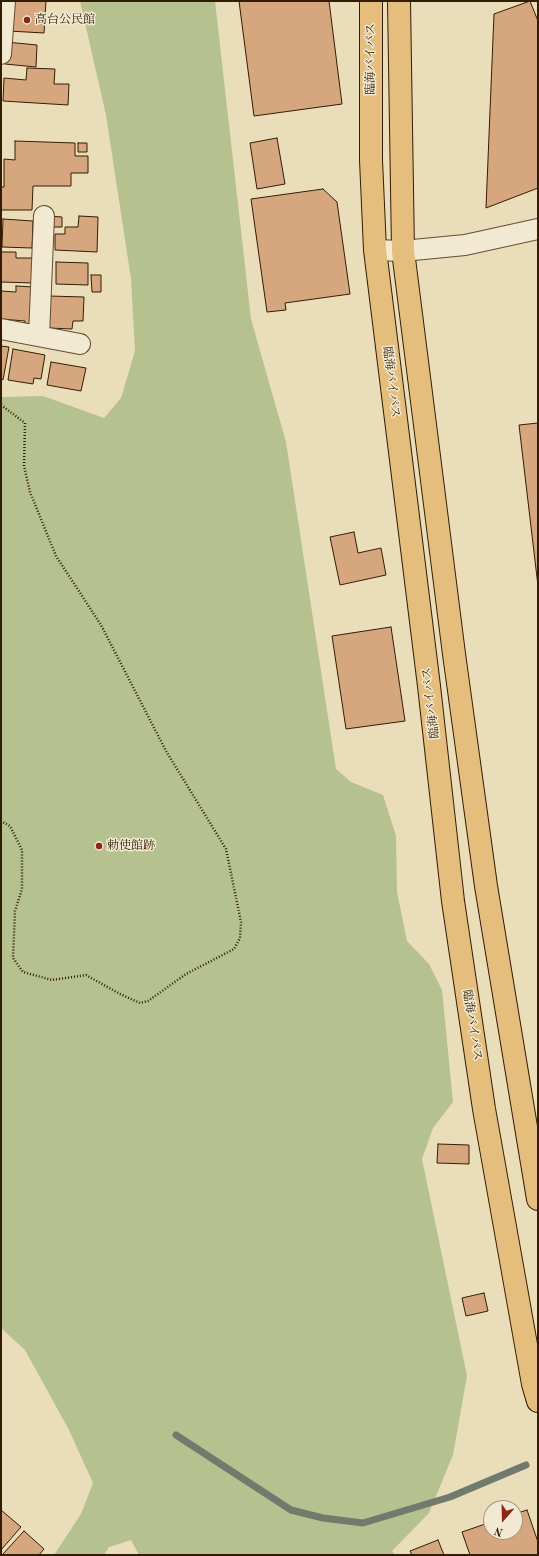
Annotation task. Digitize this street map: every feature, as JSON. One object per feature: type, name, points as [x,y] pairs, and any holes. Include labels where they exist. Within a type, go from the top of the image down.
[{"type":"highway","name":"臨海バイパス","points":[[371,1],[371,160],[375,250],[428,678],[453,901],[484,1109],[532,1376],[538,1401]]},
{"type":"highway","points":[[399,1],[403,251],[454,654],[485,878],[538,1200]]},
{"type":"street","points":[[1,54],[5,1]]},
{"type":"street","points":[[39,336],[44,216]]},
{"type":"street","points":[[375,250],[403,251],[465,245],[538,229]]},
{"type":"street","points":[[1,329],[80,344]]},
{"type":"path","points":[[1,405],[25,423],[24,466],[30,492],[56,556],[101,625],[166,751],[226,849],[241,922],[240,938],[234,949],[186,974],[148,1001],[140,1003],[120,994],[86,975],[52,980],[23,972],[13,958],[15,911],[22,889],[22,850],[10,826],[1,821]]},
{"type":"green space","points":[[80,1],[215,1],[251,319],[286,442],[336,769],[351,782],[383,795],[396,836],[397,892],[407,941],[429,964],[442,990],[453,1102],[433,1128],[422,1159],[467,1376],[453,1455],[429,1513],[392,1551],[395,1555],[139,1555],[131,1540],[109,1547],[104,1555],[54,1555],[81,1514],[93,1483],[69,1430],[25,1350],[1,1328],[1,397],[43,396],[104,418],[121,398],[135,351],[131,279],[106,115]]},
{"type":"building","name":"高台公民館","points":[[15,1],[46,1],[44,33],[9,31]]},
{"type":"building","points":[[239,1],[329,1],[342,104],[254,116]]},
{"type":"building","points":[[530,1],[538,21],[538,188],[486,208],[494,14]]},
{"type":"building","points":[[6,42],[37,45],[36,67],[5,64]]},
{"type":"building","points":[[27,68],[55,69],[54,84],[69,84],[68,105],[3,101],[4,78],[26,80]]},
{"type":"building","points":[[277,138],[285,184],[257,189],[250,143]]},
{"type":"building","points":[[15,141],[75,143],[75,156],[88,156],[88,173],[71,173],[71,186],[33,186],[32,210],[1,210],[1,187],[4,187],[4,159],[15,160]]},
{"type":"building","points":[[78,143],[87,143],[87,152],[78,152]]},
{"type":"building","points":[[323,189],[337,202],[350,294],[285,303],[286,310],[267,312],[251,199]]},
{"type":"building","points":[[47,216],[62,217],[62,227],[47,227]]},
{"type":"building","points":[[79,216],[98,217],[97,252],[55,250],[55,234],[65,234],[65,227],[78,227]]},
{"type":"building","points":[[3,219],[33,221],[32,248],[2,247]]},
{"type":"building","points":[[1,252],[16,252],[16,258],[34,258],[34,283],[1,282]]},
{"type":"building","points":[[56,262],[88,263],[88,285],[56,284]]},
{"type":"building","points":[[91,275],[101,275],[101,292],[92,292]]},
{"type":"building","points":[[16,286],[33,287],[31,324],[25,324],[25,321],[1,319],[1,291],[16,292]]},
{"type":"building","points":[[49,296],[84,297],[83,321],[73,321],[72,329],[48,328]]},
{"type":"building","points":[[1,346],[9,347],[3,380],[1,379]]},
{"type":"building","points":[[13,349],[45,355],[41,379],[34,378],[33,384],[8,380]]},
{"type":"building","points":[[51,362],[86,368],[81,391],[47,385]]},
{"type":"building","points":[[538,423],[538,586],[519,425]]},
{"type":"building","points":[[354,532],[358,553],[381,548],[386,575],[340,585],[330,537]]},
{"type":"building","points":[[391,627],[405,721],[346,729],[332,636]]},
{"type":"building","points":[[438,1144],[469,1145],[469,1164],[437,1163]]},
{"type":"building","points":[[484,1293],[488,1311],[466,1316],[462,1298]]},
{"type":"building","points":[[1,1510],[21,1527],[1,1550]]},
{"type":"building","points":[[527,1510],[538,1542],[538,1555],[470,1555],[462,1532],[483,1525],[483,1540],[523,1540],[523,1511]]},
{"type":"building","points":[[24,1531],[44,1549],[39,1555],[2,1555]]},
{"type":"building","points":[[438,1540],[444,1555],[412,1555],[410,1551]]},
{"type":"waterway","points":[[176,1435],[291,1510],[323,1518],[363,1523],[450,1497],[526,1465]]},
{"type":"place","name":"高台公民館","points":[[27,20]]},
{"type":"place","name":"勅使館跡","points":[[99,846]]}]
